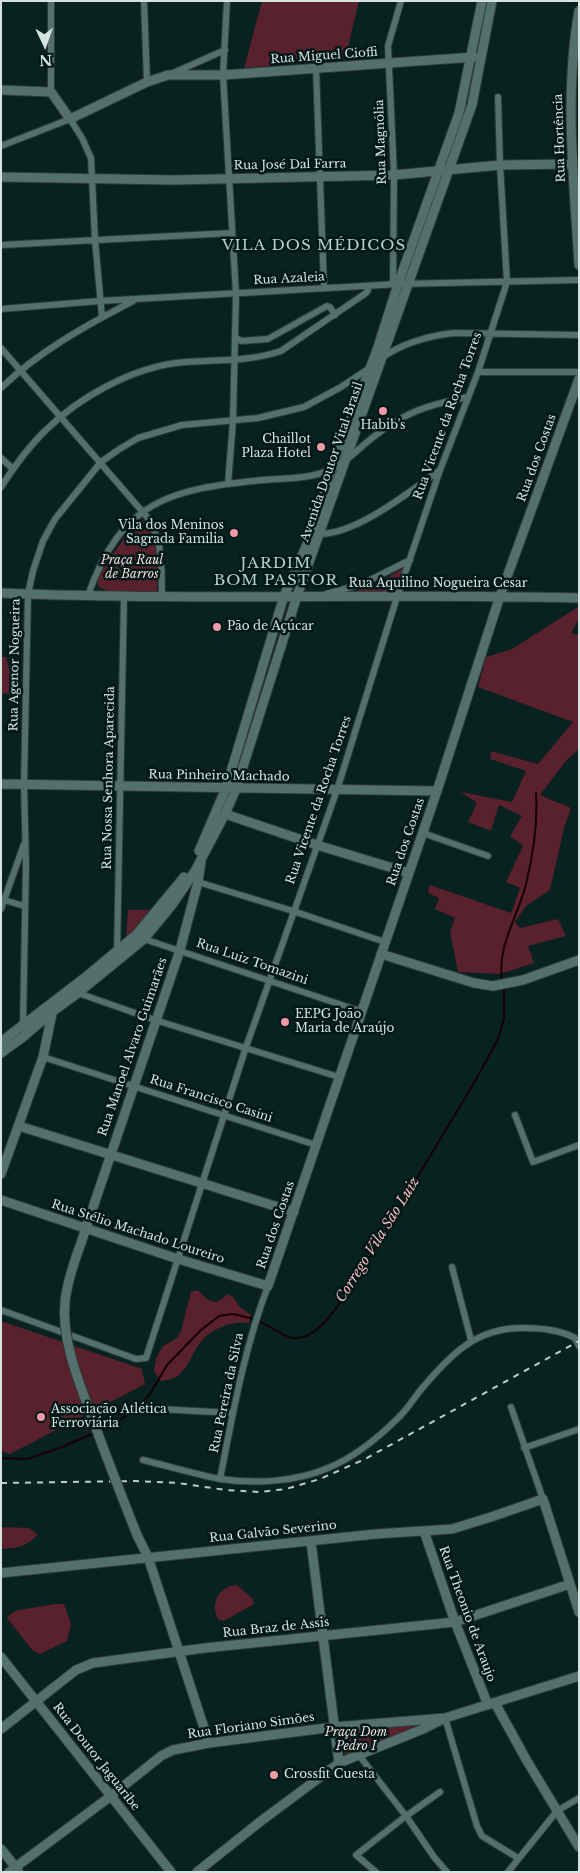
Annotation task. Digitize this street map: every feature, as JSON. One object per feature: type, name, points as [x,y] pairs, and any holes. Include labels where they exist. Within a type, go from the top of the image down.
[{"type":"street","points":[[51,1],[51,92],[82,138],[91,158],[95,240],[102,317]]},
{"type":"street","points":[[144,1],[147,82]]},
{"type":"street","points":[[227,1],[222,75],[236,294],[234,421],[228,484]]},
{"type":"street","name":"Rua Magnólia","points":[[400,284],[388,46],[401,1]]},
{"type":"street","name":"Avenida Doutor Vital Brasil","points":[[1,1042],[54,1006],[78,993],[118,961],[172,906],[202,858],[225,814],[284,596],[316,533],[344,462],[382,358],[400,284],[450,170],[472,105],[481,57],[484,2]]},
{"type":"street","name":"Avenida Doutor Vital Brasil","points":[[1,1053],[23,1038],[54,1006],[117,951],[140,937],[185,876],[231,789],[297,596],[316,533],[332,469],[377,350],[459,113],[484,2]]},
{"type":"street","name":"Rua Hortência","points":[[579,11],[571,79],[579,265]]},
{"type":"street","name":"Rua Miguel Cioffi","points":[[1,146],[70,119],[147,82],[225,50]]},
{"type":"street","name":"Rua Miguel Cioffi","points":[[168,75],[222,75],[481,57]]},
{"type":"street","points":[[190,65],[190,75]]},
{"type":"street","points":[[316,69],[324,288]]},
{"type":"street","points":[[1,90],[51,92]]},
{"type":"street","name":"Rua Vicente da Rocha Torres","points":[[1,1310],[136,1359],[146,1358],[246,1047],[337,790],[397,597],[440,470],[478,372],[507,282],[498,97]]},
{"type":"street","name":"Rua José Dal Farra","points":[[1,177],[229,179],[394,175],[500,166],[576,164]]},
{"type":"street","points":[[1,245],[232,233]]},
{"type":"street","name":"Rua Azaleia","points":[[1,309],[100,301],[400,284],[579,280]]},
{"type":"street","points":[[1,486],[45,430],[90,396],[144,371],[174,363],[235,360],[269,355],[335,315],[366,293],[368,286]]},
{"type":"street","points":[[1,388],[46,352],[102,317],[134,300]]},
{"type":"street","points":[[235,337],[240,341],[268,339],[326,306],[330,307],[335,315]]},
{"type":"street","name":"Rua Agenor Nogueira","points":[[23,1038],[26,865],[24,784],[28,594],[33,570],[43,541],[55,519],[100,462],[138,438],[165,429],[203,422],[234,421],[280,414],[304,407],[406,345],[438,335],[579,336]]},
{"type":"street","points":[[1,348],[142,511],[157,534],[162,595]]},
{"type":"street","points":[[478,372],[579,372]]},
{"type":"street","name":"Rua dos Costas","points":[[258,1313],[437,791],[500,596],[579,379]]},
{"type":"street","points":[[88,595],[98,568],[113,543],[142,511],[166,498],[188,490],[228,484],[314,476],[344,462],[387,426],[408,414],[433,404],[468,397]]},
{"type":"street","points":[[1,458],[13,469]]},
{"type":"street","points":[[316,533],[358,524],[402,498],[440,470]]},
{"type":"street","points":[[321,595],[362,584],[410,560]]},
{"type":"street","name":"Rua Aquilino Nogueira Cesar","points":[[1,593],[579,598]]},
{"type":"street","name":"Rua Nossa Senhora Aparecida","points":[[118,961],[124,595]]},
{"type":"street","name":"Rua Pinheiro Machado","points":[[1,784],[437,791]]},
{"type":"street","points":[[225,814],[409,873]]},
{"type":"street","points":[[422,833],[488,856]]},
{"type":"street","points":[[1,909],[25,840]]},
{"type":"street","name":"Rua Manoel Alvaro Guimarães","points":[[202,858],[198,882],[180,950],[69,1276],[65,1303],[65,1324],[86,1403],[137,1535],[148,1558],[209,1743]]},
{"type":"street","points":[[15,870],[26,865]]},
{"type":"street","points":[[198,882],[385,942]]},
{"type":"street","points":[[4,900],[24,906]]},
{"type":"street","name":"Rua Luiz Tomazini","points":[[140,937],[360,1011]]},
{"type":"street","points":[[381,954],[474,983],[493,986],[523,980],[579,960]]},
{"type":"street","points":[[78,993],[155,1020],[339,1077]]},
{"type":"street","points":[[1,1174],[43,1057],[54,1006]]},
{"type":"street","name":"Rua Francisco Casini","points":[[43,1057],[316,1144]]},
{"type":"street","points":[[515,1115],[533,1162],[579,1145]]},
{"type":"street","points":[[19,1126],[294,1212]]},
{"type":"street","name":"Rua Stélio Machado Loureiro","points":[[1,1200],[178,1259],[268,1286]]},
{"type":"street","points":[[452,1268],[472,1340]]},
{"type":"street","name":"Rua Pereira da Silva","points":[[220,1479],[242,1368],[258,1313]]},
{"type":"street","points":[[143,1460],[220,1479],[244,1481],[302,1476],[326,1469],[353,1457],[383,1433],[400,1417],[424,1386],[457,1351],[472,1340],[492,1331],[510,1327],[536,1328],[570,1335],[575,1338],[579,1346]]},
{"type":"street","points":[[511,1407],[579,1612]]},
{"type":"street","points":[[158,1409],[233,1413]]},
{"type":"street","points":[[524,1448],[579,1429]]},
{"type":"street","name":"Rua Galvão Severino","points":[[1,1573],[452,1529],[542,1499]]},
{"type":"street","name":"Rua Theonio de Araujo","points":[[424,1531],[455,1622],[491,1704],[579,1847]]},
{"type":"street","points":[[311,1542],[339,1763]]},
{"type":"street","name":"Rua Braz de Assis","points":[[1,1729],[76,1670],[93,1663],[179,1651],[455,1622],[570,1584]]},
{"type":"street","name":"Rua Doutor Jaguaribe","points":[[1,1657],[170,1872]]},
{"type":"street","points":[[197,1872],[275,1810],[339,1763],[423,1729],[445,1718],[579,1676]]},
{"type":"street","points":[[445,1718],[477,1826],[482,1836],[518,1858]]},
{"type":"street","name":"Rua Floriano Simões","points":[[14,1870],[161,1756],[173,1750],[209,1743],[334,1727],[445,1718]]},
{"type":"street","points":[[358,1754],[447,1872]]},
{"type":"street","points":[[376,1872],[356,1855],[440,1792]]},
{"type":"street","points":[[508,1872],[557,1811],[579,1798]]},
{"type":"street","points":[[1,1849],[14,1870]]},
{"type":"green space","points":[[262,1],[359,1],[345,59],[244,68]]},
{"type":"green space","name":"Praça Raul de Barros","points":[[141,519],[148,526],[155,543],[157,553],[157,592],[110,591],[100,588],[97,582],[105,565],[136,522]]},
{"type":"green space","points":[[403,568],[395,593],[357,594],[358,590],[380,582]]},
{"type":"green space","points":[[578,607],[579,619],[571,633],[579,635],[579,749],[565,762],[540,795],[571,808],[564,828],[550,890],[526,906],[515,922],[520,928],[558,919],[566,936],[528,946],[534,963],[500,974],[458,972],[450,932],[455,918],[435,909],[439,898],[428,893],[430,885],[511,913],[520,888],[506,882],[523,846],[510,836],[522,816],[499,805],[491,831],[468,822],[477,803],[461,792],[512,802],[526,771],[490,759],[491,751],[538,764],[573,722],[478,687],[486,657],[512,649]]},
{"type":"green space","points":[[1,657],[6,657],[11,676],[12,693],[1,694]]},
{"type":"green space","points":[[128,910],[153,910],[126,939]]},
{"type":"green space","points":[[198,1290],[205,1298],[216,1302],[227,1294],[233,1297],[240,1307],[251,1315],[249,1323],[229,1324],[209,1333],[200,1343],[181,1373],[169,1380],[160,1381],[154,1371],[156,1358],[163,1346],[177,1338],[181,1331],[191,1292]]},
{"type":"green space","name":"Associação Atlética Ferroviária","points":[[1,1321],[142,1369],[145,1384],[10,1454],[1,1451]]},
{"type":"green space","points":[[1,1527],[29,1528],[38,1535],[21,1546],[1,1549]]},
{"type":"green space","points":[[237,1585],[253,1599],[254,1604],[224,1621],[218,1619],[215,1607],[218,1596],[225,1588]]},
{"type":"green space","points":[[64,1604],[71,1624],[67,1641],[40,1654],[33,1651],[7,1618],[18,1610]]},
{"type":"green space","name":"Praça Dom Pedro I","points":[[434,1721],[345,1758],[341,1728]]},
{"type":"waterway","name":"Corrego Vila São Luiz","points":[[502,980],[501,967],[505,943],[526,884],[531,862],[536,827],[536,793]]},
{"type":"waterway","name":"Corrego Vila São Luiz","points":[[258,1321],[289,1337],[302,1337],[310,1334],[326,1321],[339,1304],[350,1289],[474,1083],[498,1039],[504,1019],[504,987]]},
{"type":"waterway","name":"Corrego Vila São Luiz","points":[[101,1430],[116,1424],[149,1396],[167,1365],[201,1330],[219,1316],[233,1314],[254,1319]]},
{"type":"waterway","name":"Corrego Vila São Luiz","points":[[1,1458],[27,1459],[94,1433]]},
{"type":"railway","points":[[1,1483],[136,1481],[178,1483],[226,1490],[259,1492],[286,1489],[320,1479],[365,1459],[579,1341]]},
{"type":"place","name":"Habib's","points":[[383,411]]},
{"type":"place","name":"Chaillot Plaza Hotel","points":[[321,447]]},
{"type":"place","name":"Vila dos Meninos Sagrada Familia","points":[[234,533]]},
{"type":"place","name":"Pão de Açúcar","points":[[217,627]]},
{"type":"place","name":"EEPG João Maria de Araújo","points":[[285,1022]]},
{"type":"place","name":"Associação Atlética Ferroviária","points":[[41,1417]]},
{"type":"place","name":"Crossfit Cuesta","points":[[274,1775]]},
{"type":"district","name":"VILA DOS MÉDICOS","points":[[314,246]]},
{"type":"district","name":"JARDIM BOM PASTOR","points":[[276,572]]}]
